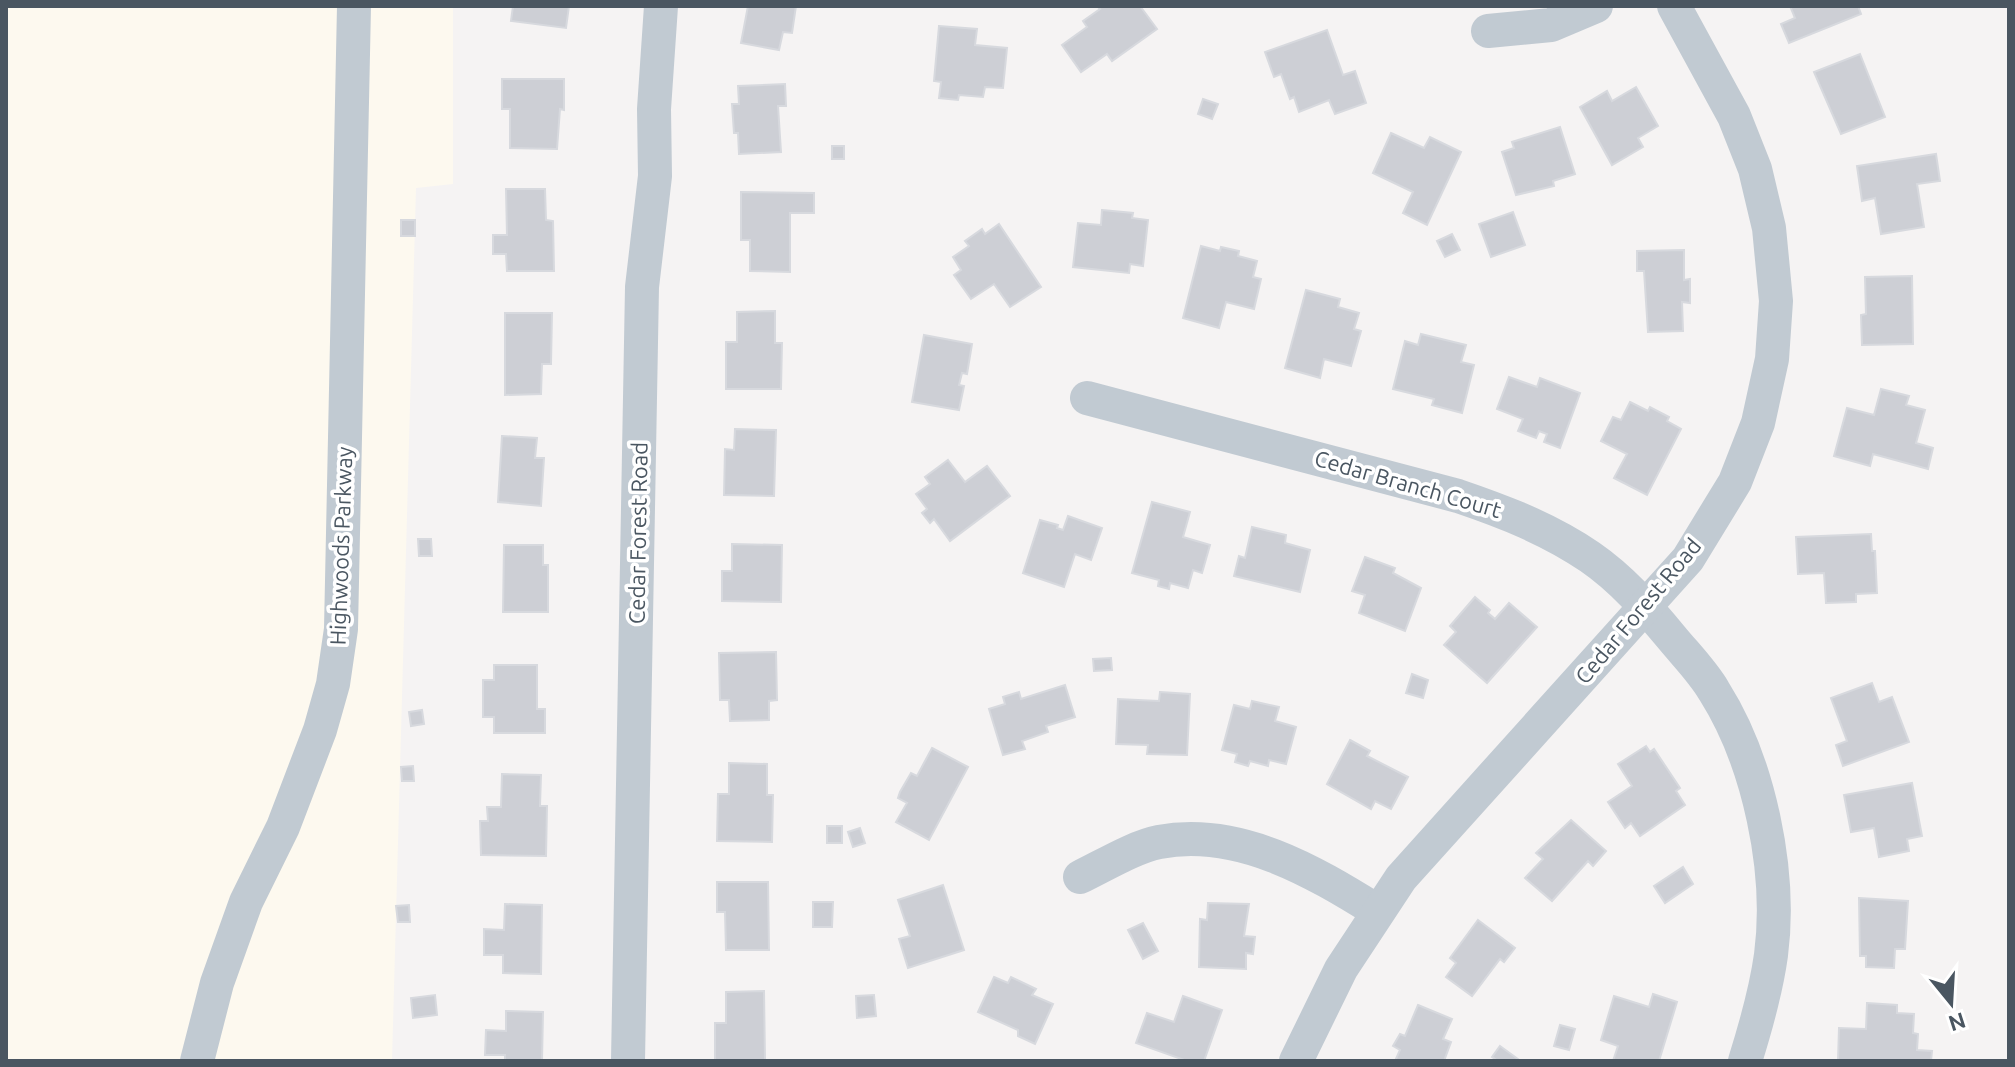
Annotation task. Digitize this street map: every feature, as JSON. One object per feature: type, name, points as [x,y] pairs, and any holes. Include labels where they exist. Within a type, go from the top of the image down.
[{"type":"street","name":"Highwoods Parkway","points":[[197,1061],[217,983],[246,902],[283,827],[320,730],[333,684],[341,629],[354,6]]},
{"type":"street","name":"Cedar Forest Road","points":[[628,1061],[642,287],[655,176],[654,109],[661,6]]},
{"type":"street","points":[[1488,31],[1551,25],[1596,6]]},
{"type":"street","name":"Cedar Forest Road","points":[[1296,1061],[1341,969],[1377,911],[1428,845],[1688,559],[1735,482],[1761,410],[1772,359],[1776,301],[1769,228],[1755,169],[1734,116],[1674,6]]},
{"type":"street","name":"Cedar Branch Court","points":[[1087,398],[1458,496],[1516,515],[1592,559],[1646,606],[1714,690],[1737,736],[1762,809],[1770,865],[1772,941],[1763,1001],[1745,1061]]},
{"type":"street","points":[[1080,877],[1155,843],[1194,837],[1246,847],[1294,864],[1320,875],[1377,911]]},
{"type":"shaded area","points":[[6,6],[453,6],[453,184],[416,188],[392,1061],[6,1061]]},
{"type":"building","points":[[513,6],[569,6],[566,28],[511,21]]},
{"type":"building","points":[[748,6],[796,6],[792,33],[783,32],[779,50],[741,43]]},
{"type":"building","points":[[1097,6],[1140,6],[1157,29],[1112,61],[1107,54],[1081,72],[1062,45],[1087,27],[1083,21],[1100,9]]},
{"type":"building","points":[[1790,6],[1858,6],[1861,14],[1789,43],[1781,24],[1795,18]]},
{"type":"building","points":[[939,26],[977,29],[975,45],[1007,48],[1003,88],[985,87],[983,97],[959,95],[958,100],[939,98],[941,82],[934,81]]},
{"type":"building","points":[[1327,30],[1343,75],[1355,71],[1366,103],[1335,114],[1329,100],[1299,112],[1294,97],[1290,99],[1281,74],[1274,77],[1265,52]]},
{"type":"building","points":[[1860,54],[1885,117],[1841,134],[1814,72]]},
{"type":"building","points":[[502,79],[564,79],[564,110],[560,109],[557,149],[510,148],[510,109],[502,109]]},
{"type":"building","points":[[785,84],[786,106],[778,106],[781,152],[739,154],[732,104],[739,104],[738,86]]},
{"type":"building","points":[[1636,87],[1658,126],[1638,138],[1643,147],[1612,165],[1580,107],[1607,91],[1612,101]]},
{"type":"building","points":[[1203,99],[1218,104],[1212,119],[1198,114]]},
{"type":"building","points":[[1560,127],[1575,174],[1553,181],[1554,186],[1516,195],[1502,152],[1514,148],[1512,142]]},
{"type":"building","points":[[1391,133],[1424,148],[1430,137],[1461,152],[1427,225],[1403,213],[1413,192],[1373,173]]},
{"type":"building","points":[[832,146],[844,146],[844,159],[832,159]]},
{"type":"building","points":[[1936,154],[1940,181],[1917,184],[1924,227],[1881,234],[1875,198],[1862,201],[1857,166]]},
{"type":"building","points":[[506,189],[545,189],[546,220],[553,221],[554,271],[507,271],[506,254],[493,254],[493,235],[507,235]]},
{"type":"building","points":[[741,192],[814,193],[814,213],[790,213],[790,272],[750,271],[750,240],[741,240]]},
{"type":"building","points":[[1102,210],[1133,213],[1132,218],[1148,220],[1143,266],[1130,264],[1129,273],[1073,267],[1078,223],[1101,225]]},
{"type":"building","points":[[1513,212],[1525,245],[1491,257],[1479,224]]},
{"type":"building","points":[[401,220],[415,220],[415,236],[401,236]]},
{"type":"building","points":[[999,224],[1041,287],[1010,307],[994,284],[971,299],[954,275],[961,270],[953,257],[969,246],[965,241],[982,229],[985,234]]},
{"type":"building","points":[[1452,234],[1460,250],[1445,257],[1437,241]]},
{"type":"building","points":[[1201,246],[1220,251],[1221,247],[1239,251],[1238,256],[1257,261],[1253,277],[1261,279],[1254,309],[1226,302],[1219,328],[1183,318]]},
{"type":"building","points":[[1684,250],[1684,280],[1690,279],[1690,303],[1682,302],[1683,331],[1648,332],[1644,271],[1637,271],[1637,251]]},
{"type":"building","points":[[1912,276],[1913,344],[1862,345],[1861,315],[1866,314],[1865,277]]},
{"type":"building","points":[[1306,290],[1340,299],[1338,307],[1359,313],[1354,329],[1361,331],[1351,366],[1324,359],[1320,378],[1285,368]]},
{"type":"building","points":[[775,311],[775,343],[782,343],[781,389],[726,389],[726,342],[737,342],[737,312]]},
{"type":"building","points":[[505,313],[552,313],[551,364],[542,364],[541,394],[505,395]]},
{"type":"building","points":[[1421,334],[1466,345],[1461,362],[1474,365],[1462,413],[1432,405],[1434,399],[1393,389],[1405,341],[1418,345]]},
{"type":"building","points":[[924,335],[972,344],[967,374],[962,373],[959,385],[964,386],[959,410],[912,402]]},
{"type":"building","points":[[1509,377],[1537,387],[1540,378],[1580,393],[1560,448],[1544,442],[1547,434],[1539,431],[1536,438],[1518,431],[1523,419],[1497,409]]},
{"type":"building","points":[[1881,389],[1909,396],[1906,405],[1925,410],[1916,443],[1933,448],[1928,469],[1873,454],[1870,466],[1834,456],[1847,408],[1874,415]]},
{"type":"building","points":[[1630,402],[1648,411],[1650,407],[1669,417],[1667,421],[1681,429],[1647,495],[1614,478],[1627,454],[1601,441],[1613,417],[1621,420]]},
{"type":"building","points":[[735,429],[776,430],[774,496],[724,495],[725,449],[734,450]]},
{"type":"building","points":[[502,436],[537,438],[535,458],[544,458],[541,506],[498,502]]},
{"type":"building","points":[[948,460],[965,482],[987,466],[1010,496],[950,541],[934,519],[930,523],[922,513],[927,509],[916,494],[930,484],[925,477]]},
{"type":"building","points":[[1152,502],[1190,512],[1183,537],[1210,545],[1202,573],[1193,570],[1188,588],[1170,583],[1169,589],[1158,586],[1159,580],[1132,573]]},
{"type":"building","points":[[1068,516],[1102,528],[1091,560],[1075,554],[1064,587],[1023,573],[1040,520],[1058,525],[1057,528],[1063,530]]},
{"type":"building","points":[[1252,527],[1286,535],[1285,543],[1310,550],[1300,592],[1234,576],[1239,556],[1245,558]]},
{"type":"building","points":[[1871,534],[1877,593],[1856,594],[1856,602],[1826,603],[1824,573],[1798,574],[1796,537]]},
{"type":"building","points":[[418,539],[431,539],[432,556],[419,556]]},
{"type":"building","points":[[732,544],[782,545],[781,602],[722,601],[722,571],[732,571]]},
{"type":"building","points":[[504,545],[543,545],[543,565],[548,565],[548,612],[503,612]]},
{"type":"building","points":[[1365,557],[1395,568],[1393,573],[1421,588],[1405,631],[1359,613],[1365,595],[1352,591]]},
{"type":"building","points":[[1475,597],[1495,619],[1509,603],[1537,627],[1487,683],[1444,645],[1456,632],[1450,626]]},
{"type":"building","points":[[776,652],[777,700],[769,701],[769,720],[730,721],[729,700],[720,700],[719,653]]},
{"type":"building","points":[[1111,658],[1112,670],[1094,671],[1093,659]]},
{"type":"building","points":[[494,665],[537,665],[537,709],[545,709],[545,733],[494,733],[494,717],[483,717],[483,680],[494,680]]},
{"type":"building","points":[[1412,674],[1428,680],[1423,698],[1406,693]]},
{"type":"building","points":[[1872,683],[1879,702],[1892,697],[1909,742],[1843,766],[1836,745],[1847,741],[1831,698]]},
{"type":"building","points":[[1065,685],[1075,717],[1046,726],[1048,732],[1022,741],[1025,749],[1003,755],[989,709],[1005,704],[1003,697],[1019,692],[1021,699]]},
{"type":"building","points":[[1160,692],[1190,694],[1187,755],[1147,754],[1148,745],[1116,744],[1118,699],[1159,701]]},
{"type":"building","points":[[1252,701],[1279,707],[1275,721],[1296,727],[1286,764],[1269,760],[1268,766],[1250,761],[1248,766],[1235,762],[1237,754],[1222,750],[1234,705],[1250,709]]},
{"type":"building","points":[[422,710],[424,724],[411,726],[409,712]]},
{"type":"building","points":[[1350,740],[1370,751],[1367,756],[1408,777],[1391,809],[1375,801],[1371,809],[1327,784]]},
{"type":"building","points":[[1646,746],[1650,752],[1654,749],[1680,788],[1676,791],[1685,805],[1640,836],[1631,823],[1625,828],[1608,802],[1632,786],[1618,764]]},
{"type":"building","points":[[932,748],[968,767],[929,840],[896,822],[907,803],[898,798],[900,792],[911,773],[917,776]]},
{"type":"building","points":[[729,763],[767,764],[767,795],[773,795],[772,842],[717,841],[718,794],[729,794]]},
{"type":"building","points":[[413,766],[414,781],[402,781],[401,767]]},
{"type":"building","points":[[502,774],[541,775],[540,806],[547,806],[546,856],[481,855],[480,821],[488,821],[487,807],[501,807]]},
{"type":"building","points":[[1912,783],[1922,836],[1907,839],[1909,851],[1879,857],[1874,828],[1851,832],[1844,795]]},
{"type":"building","points":[[1571,820],[1606,851],[1593,866],[1588,861],[1552,901],[1525,878],[1543,859],[1536,853]]},
{"type":"building","points":[[827,826],[842,826],[842,843],[827,843]]},
{"type":"building","points":[[860,828],[865,843],[853,847],[848,832]]},
{"type":"building","points":[[1683,867],[1693,884],[1665,903],[1654,886]]},
{"type":"building","points":[[717,882],[768,882],[769,950],[726,950],[725,912],[717,912]]},
{"type":"building","points":[[943,885],[964,950],[908,968],[899,939],[910,936],[898,900]]},
{"type":"building","points":[[1859,898],[1908,901],[1905,949],[1895,949],[1894,968],[1866,967],[1866,956],[1860,956]]},
{"type":"building","points":[[813,902],[833,902],[832,927],[813,927]]},
{"type":"building","points":[[1208,903],[1249,904],[1244,936],[1255,937],[1253,954],[1246,953],[1246,969],[1199,967],[1200,919],[1207,920]]},
{"type":"building","points":[[505,904],[542,905],[541,974],[503,973],[503,955],[484,955],[484,929],[504,930]]},
{"type":"building","points":[[409,905],[410,922],[398,922],[396,906]]},
{"type":"building","points":[[1478,920],[1515,948],[1504,962],[1500,959],[1472,996],[1446,977],[1456,963],[1450,958]]},
{"type":"building","points":[[1143,923],[1158,951],[1143,959],[1128,930]]},
{"type":"building","points":[[994,977],[1008,983],[1011,977],[1036,989],[1032,995],[1053,1004],[1035,1044],[1018,1036],[1018,1030],[978,1012]]},
{"type":"building","points":[[764,991],[765,1061],[715,1061],[715,1023],[726,1023],[726,992]]},
{"type":"building","points":[[1653,994],[1677,1002],[1659,1061],[1613,1061],[1618,1046],[1601,1040],[1614,996],[1649,1007]]},
{"type":"building","points":[[435,995],[437,1015],[413,1018],[411,998]]},
{"type":"building","points":[[874,995],[876,1016],[857,1018],[856,996]]},
{"type":"building","points":[[1183,996],[1222,1010],[1204,1061],[1187,1061],[1136,1043],[1147,1013],[1174,1022]]},
{"type":"building","points":[[1867,1003],[1897,1005],[1897,1013],[1914,1014],[1913,1033],[1918,1034],[1917,1050],[1932,1051],[1931,1061],[1838,1061],[1839,1028],[1866,1029]]},
{"type":"building","points":[[1418,1005],[1452,1019],[1443,1039],[1451,1042],[1444,1061],[1395,1061],[1400,1050],[1393,1046],[1400,1034],[1405,1036]]},
{"type":"building","points":[[506,1011],[543,1012],[542,1061],[505,1061],[505,1055],[485,1055],[486,1030],[506,1031]]},
{"type":"building","points":[[1560,1025],[1575,1029],[1569,1050],[1554,1046]]},
{"type":"building","points":[[1500,1046],[1518,1059],[1498,1061],[1492,1057]]}]
